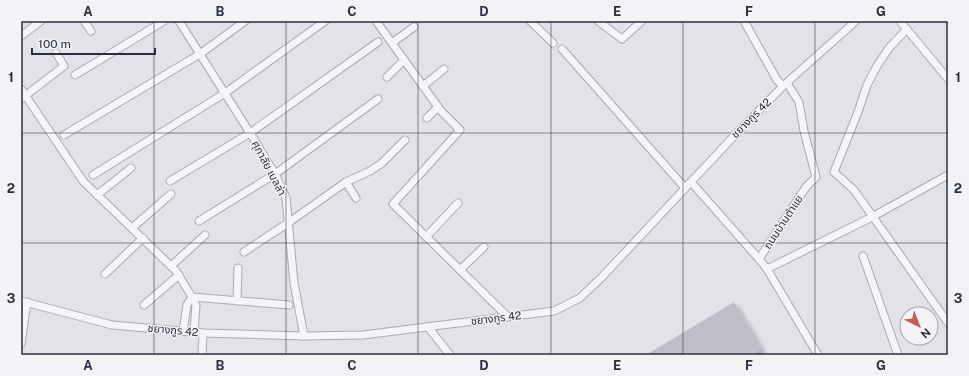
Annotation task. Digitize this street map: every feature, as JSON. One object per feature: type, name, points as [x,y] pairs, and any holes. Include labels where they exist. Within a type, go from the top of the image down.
[{"type":"street","points":[[21,36],[41,21]]},
{"type":"street","points":[[84,21],[91,31]]},
{"type":"street","points":[[74,75],[164,21]]},
{"type":"street","name":"ศุภาลัย เบลล่า","points":[[179,21],[275,174],[286,198],[294,283],[304,336]]},
{"type":"street","points":[[64,135],[200,54],[245,21]]},
{"type":"street","points":[[93,174],[225,93],[325,21]]},
{"type":"street","points":[[376,21],[438,107],[460,130],[393,204],[508,317]]},
{"type":"street","points":[[598,21],[608,24],[622,39],[642,21]]},
{"type":"street","name":"ถนนบ้านตำแย","points":[[744,21],[777,80],[785,85],[799,102],[804,131],[816,178],[806,187],[759,259],[767,269],[818,355]]},
{"type":"street","name":"ชยางกูร 42","points":[[24,302],[112,325],[203,333],[304,336],[363,335],[554,311],[580,298],[602,277],[734,136],[785,85],[856,21]]},
{"type":"street","points":[[900,21],[948,79]]},
{"type":"street","points":[[535,22],[553,44]]},
{"type":"street","points":[[392,42],[414,27]]},
{"type":"street","points":[[907,29],[888,48],[877,66],[834,172],[854,190],[948,323]]},
{"type":"street","points":[[170,182],[250,133],[378,42]]},
{"type":"street","points":[[562,49],[685,188]]},
{"type":"street","points":[[56,53],[64,66],[22,94],[83,181],[143,238],[179,275],[196,305],[194,332]]},
{"type":"street","points":[[387,77],[404,60]]},
{"type":"street","points":[[423,86],[444,69]]},
{"type":"street","points":[[199,221],[275,174],[378,99]]},
{"type":"street","points":[[426,118],[438,107]]},
{"type":"street","points":[[244,252],[346,182],[370,171],[382,163],[405,140]]},
{"type":"street","points":[[97,194],[131,168]]},
{"type":"street","points":[[767,269],[872,217],[948,175]]},
{"type":"street","points":[[346,182],[356,198]]},
{"type":"street","points":[[691,182],[759,259]]},
{"type":"street","points":[[132,228],[172,194]]},
{"type":"street","points":[[426,237],[458,203]]},
{"type":"street","points":[[171,266],[205,235]]},
{"type":"street","points":[[105,274],[143,238]]},
{"type":"street","points":[[460,270],[484,246]]},
{"type":"street","points":[[863,256],[898,355]]},
{"type":"street","points":[[237,300],[238,268]]},
{"type":"street","points":[[144,305],[179,275]]},
{"type":"street","points":[[192,297],[289,305]]},
{"type":"street","points":[[183,331],[187,305],[192,297]]},
{"type":"street","points":[[21,344],[24,302]]},
{"type":"street","points":[[428,327],[450,355]]},
{"type":"street","points":[[202,355],[203,333]]},
{"type":"building","points":[[734,302],[762,349],[752,355],[646,355]]}]
